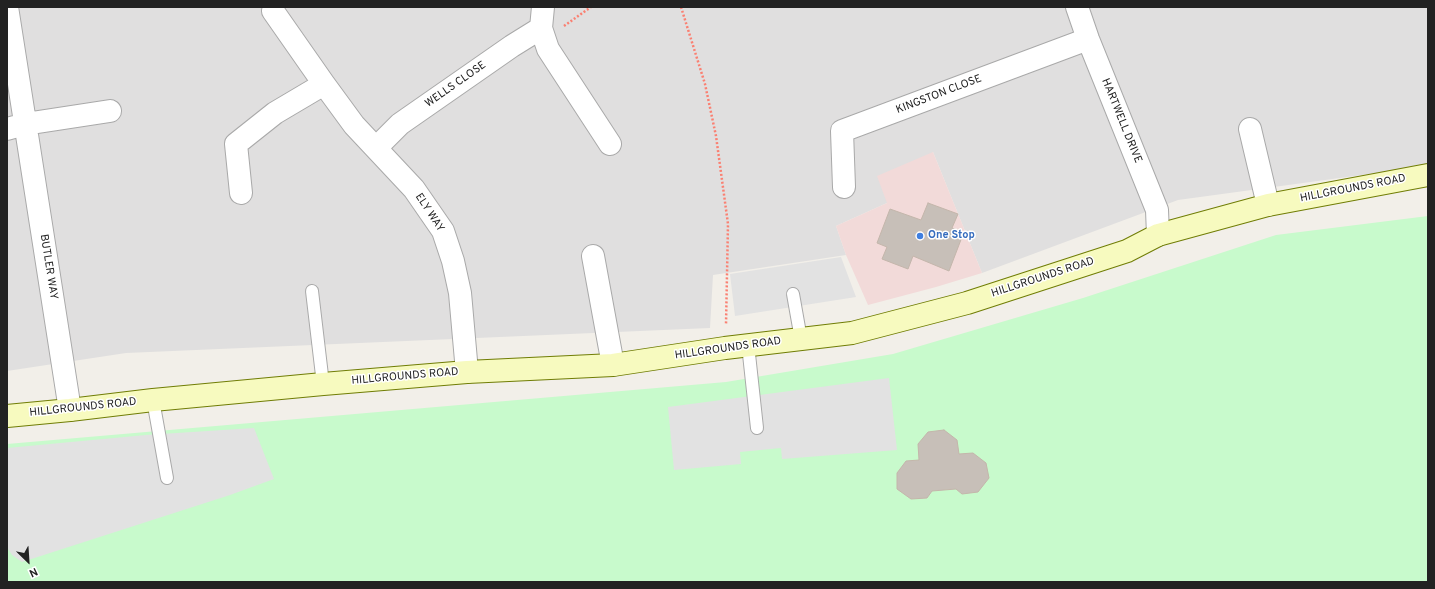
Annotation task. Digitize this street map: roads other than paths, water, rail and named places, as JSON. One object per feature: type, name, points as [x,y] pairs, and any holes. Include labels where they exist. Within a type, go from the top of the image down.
[{"type":"street","name":"BUTLER WAY","points":[[7,7],[16,126],[70,410]]},
{"type":"street","name":"HARTWELL DRIVE","points":[[1077,7],[1088,39],[1157,210],[1158,235]]},
{"type":"street","name":"ELY WAY","points":[[273,11],[354,125],[414,189],[443,231],[453,261],[460,293],[468,372]]},
{"type":"street","points":[[543,25],[548,49],[610,144]]},
{"type":"street","name":"WELLS CLOSE","points":[[376,148],[400,124],[543,25]]},
{"type":"street","name":"KINGSTON CLOSE","points":[[844,187],[842,131],[1088,39]]},
{"type":"street","points":[[241,193],[236,144],[275,113],[324,84]]},
{"type":"street","points":[[16,126],[110,111]]},
{"type":"street","points":[[1250,129],[1268,205]]},
{"type":"street","name":"HILLGROUNDS ROAD","points":[[7,416],[153,400],[323,384],[468,372],[613,365],[725,348],[852,333],[967,303],[1127,251],[1158,235],[1268,205],[1428,175]]},
{"type":"street","points":[[593,256],[613,365]]},
{"type":"lane","points":[[312,290],[323,384]]},
{"type":"lane","points":[[793,294],[801,339]]},
{"type":"lane","points":[[748,345],[756,428]]},
{"type":"lane","points":[[153,400],[167,478]]},
{"type":"place","name":"One Stop","points":[[920,236]]}]
